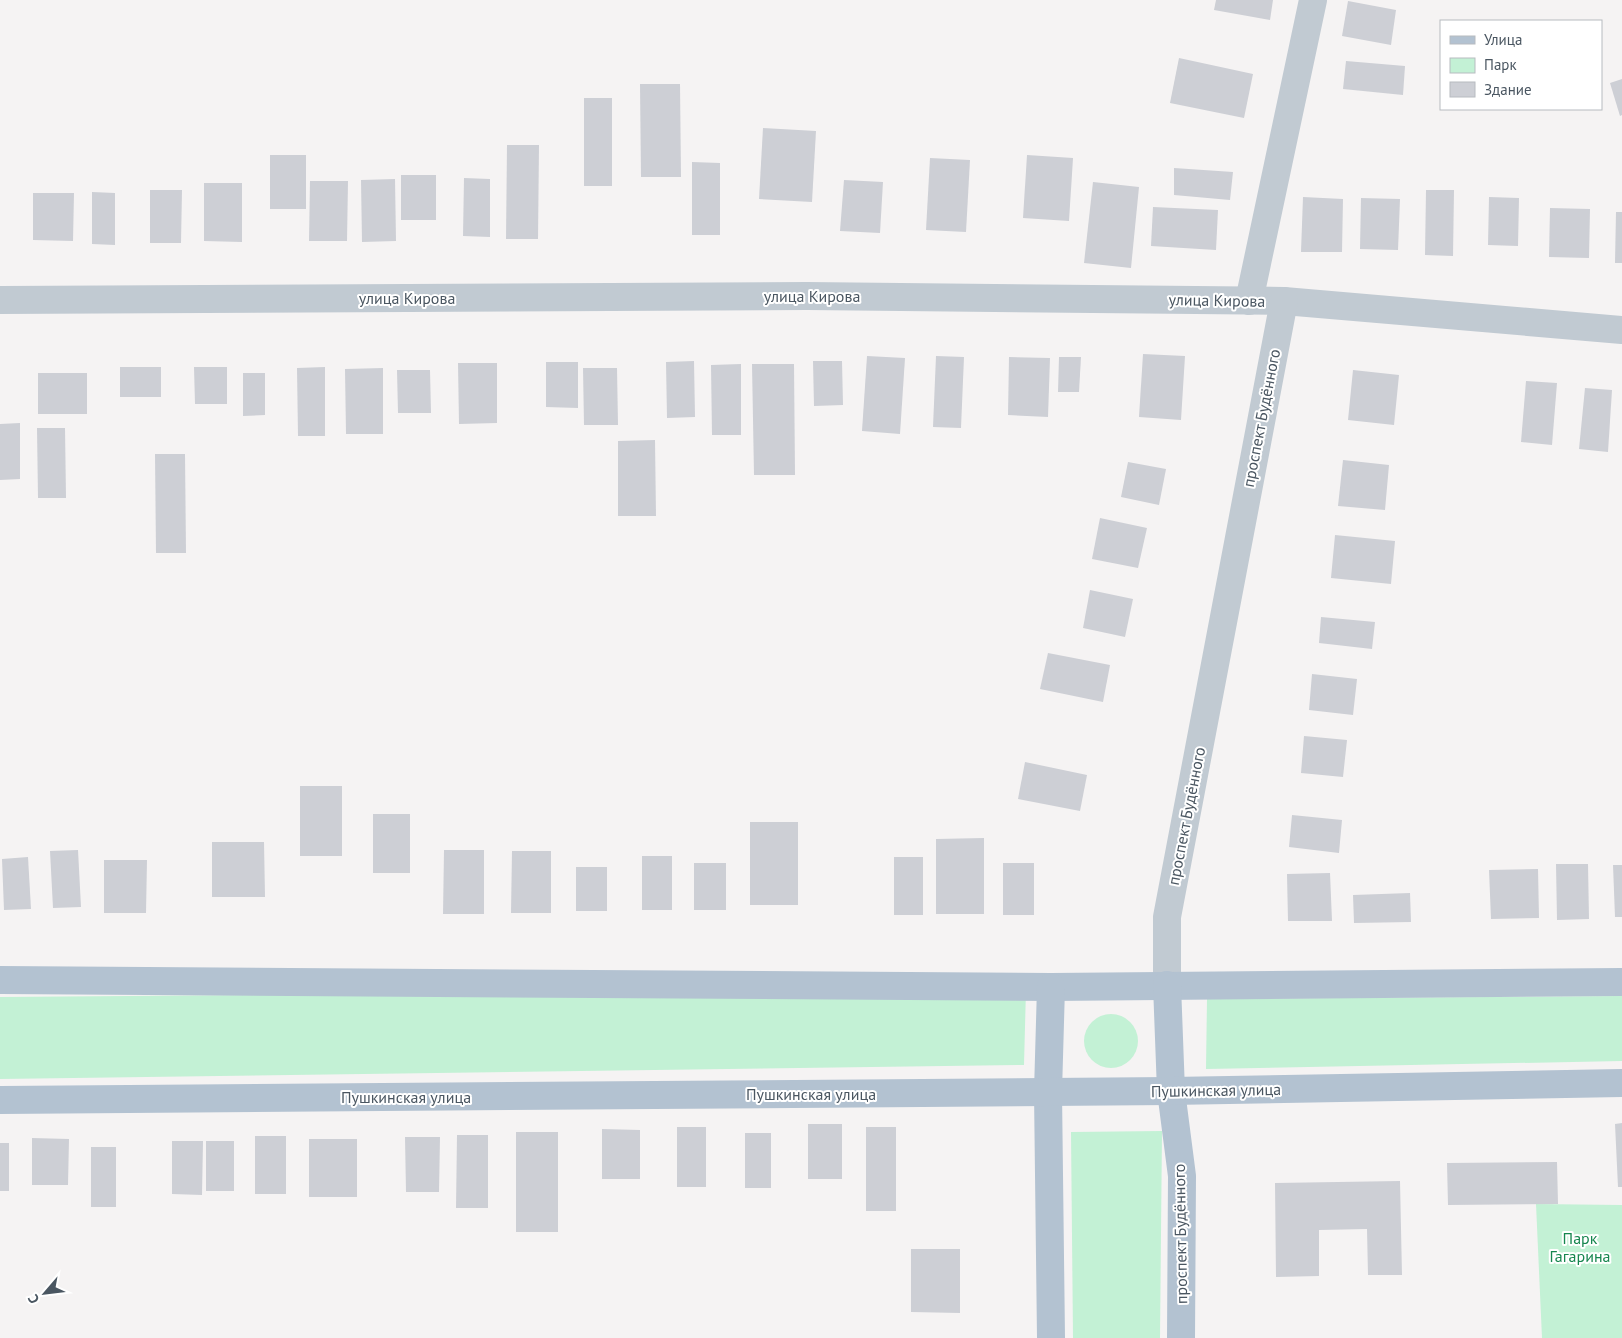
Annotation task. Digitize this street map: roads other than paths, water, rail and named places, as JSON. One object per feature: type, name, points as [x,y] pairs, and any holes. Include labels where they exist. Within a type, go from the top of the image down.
[{"type":"main road","points":[[0,980],[1050,986],[1622,982]]},
{"type":"main road","name":"проспект Будённого","points":[[1167,985],[1171,1091],[1182,1176],[1181,1338]]},
{"type":"main road","points":[[1050,986],[1048,1092],[1051,1338]]},
{"type":"main road","name":"Пушкинская улица","points":[[0,1100],[1171,1091],[1622,1083]]},
{"type":"street","points":[[1249,301],[1313,0]]},
{"type":"street","name":"улица Кирова","points":[[0,300],[807,296],[1284,301],[1622,330]]},
{"type":"street","name":"проспект Будённого","points":[[1167,985],[1167,917],[1284,301]]},
{"type":"park label","name":"Парк Гагарина","points":[[1580,1247]]}]
